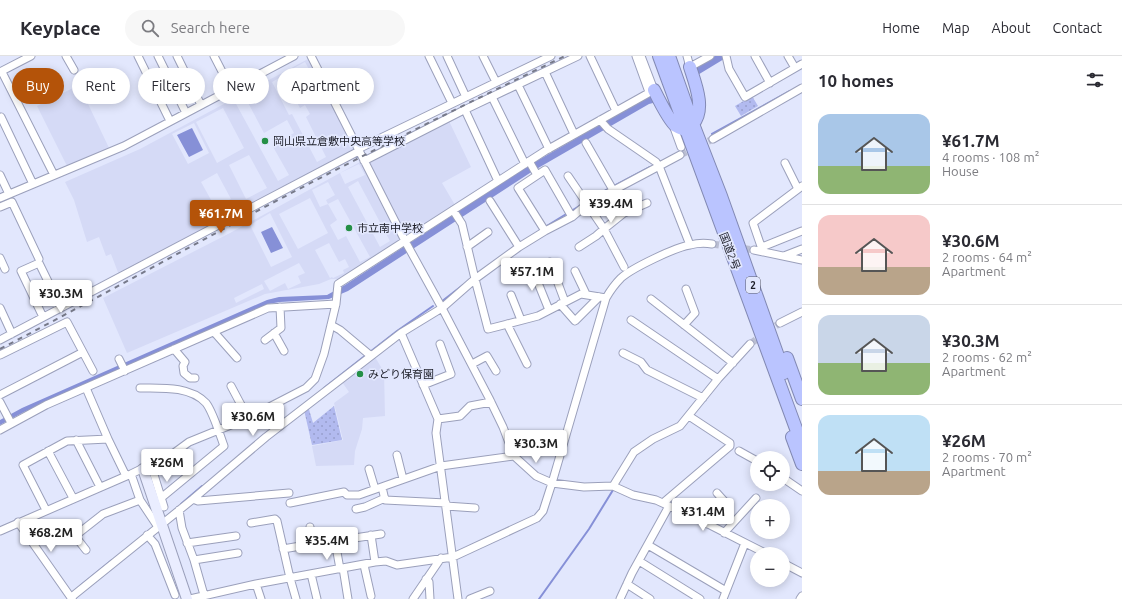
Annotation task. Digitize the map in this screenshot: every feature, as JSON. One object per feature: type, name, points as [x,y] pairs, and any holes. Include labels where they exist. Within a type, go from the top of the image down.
[{"type":"highway","points":[[643,56],[676,105]]},
{"type":"highway","name":"国道2号","points":[[659,56],[676,105],[689,127],[721,196],[781,376],[802,445]]},
{"type":"highway","name":"国道2号","points":[[669,56],[689,127],[726,240],[781,376],[802,421]]},
{"type":"highway","points":[[652,91],[676,126],[689,127],[698,117],[699,108],[696,89],[688,62]]},
{"type":"highway","points":[[721,196],[754,266],[802,399]]},
{"type":"highway","points":[[726,240],[727,258],[802,464]]},
{"type":"street","points":[[31,56],[2,73],[54,175]]},
{"type":"street","points":[[66,56],[73,68]]},
{"type":"street","points":[[138,56],[170,121]]},
{"type":"street","points":[[158,56],[186,113]]},
{"type":"street","points":[[177,56],[201,105]]},
{"type":"street","points":[[214,56],[220,68]]},
{"type":"street","points":[[269,69],[294,56]]},
{"type":"street","points":[[311,56],[405,242],[472,364],[503,427],[514,456],[536,476],[552,483],[584,486],[613,486],[707,524],[753,547]]},
{"type":"street","points":[[429,56],[452,103]]},
{"type":"street","points":[[447,56],[466,97]]},
{"type":"street","points":[[483,56],[496,82]]},
{"type":"street","points":[[0,340],[358,150],[551,56]]},
{"type":"street","points":[[364,160],[578,56]]},
{"type":"street","points":[[590,56],[616,111]]},
{"type":"street","points":[[0,531],[147,467],[174,453],[189,442],[248,418],[306,388],[315,379],[324,354],[337,301],[338,284],[405,242],[456,214],[498,181],[549,149],[652,91],[643,56]]},
{"type":"street","points":[[688,62],[709,56]]},
{"type":"street","points":[[755,56],[770,83]]},
{"type":"street","points":[[727,57],[729,69],[745,97],[799,66],[788,56]]},
{"type":"street","points":[[545,72],[574,134]]},
{"type":"street","points":[[518,84],[549,149]]},
{"type":"street","points":[[713,139],[801,90]]},
{"type":"street","points":[[492,97],[528,163],[536,173]]},
{"type":"street","points":[[0,198],[124,146],[213,99]]},
{"type":"street","points":[[465,110],[498,181]]},
{"type":"street","points":[[1,117],[32,184]]},
{"type":"street","points":[[600,121],[657,164],[690,245]]},
{"type":"street","points":[[18,522],[71,598],[148,535],[160,523],[193,499],[266,437],[370,355],[442,308],[474,277],[518,245],[586,205],[611,188],[680,151],[673,123]]},
{"type":"street","points":[[586,142],[611,188]]},
{"type":"street","points":[[762,250],[753,224],[800,187],[784,163]]},
{"type":"street","points":[[544,229],[518,188],[536,173],[545,170],[570,214]]},
{"type":"street","points":[[0,175],[9,194]]},
{"type":"street","points":[[568,176],[586,205],[604,229],[624,267]]},
{"type":"street","points":[[0,207],[12,202],[39,259]]},
{"type":"street","points":[[490,202],[518,245]]},
{"type":"street","points":[[579,247],[596,236],[624,213],[647,203]]},
{"type":"street","points":[[456,214],[462,224],[488,329],[538,316],[580,294],[602,297]]},
{"type":"street","points":[[762,250],[802,231]]},
{"type":"street","points":[[468,247],[488,232]]},
{"type":"street","points":[[550,262],[562,303],[575,320],[612,288],[622,277],[636,268],[681,247],[712,244]]},
{"type":"street","points":[[784,256],[802,249]]},
{"type":"street","points":[[754,250],[762,250],[802,260]]},
{"type":"street","points":[[0,258],[5,269]]},
{"type":"street","points":[[43,317],[21,271],[39,263],[60,308]]},
{"type":"street","points":[[532,268],[549,310]]},
{"type":"street","points":[[575,271],[586,294]]},
{"type":"street","points":[[684,325],[695,313],[686,289]]},
{"type":"street","points":[[512,296],[521,320]]},
{"type":"street","points":[[147,467],[160,523],[188,599],[256,584],[374,562],[386,561],[397,565],[453,557],[537,518],[543,511],[552,483],[602,297]]},
{"type":"street","points":[[651,298],[732,363]]},
{"type":"street","points":[[0,430],[46,405],[268,308],[337,301]]},
{"type":"street","points":[[265,340],[281,328],[280,307]]},
{"type":"street","points":[[0,308],[12,334]]},
{"type":"street","points":[[780,323],[802,312]]},
{"type":"street","points":[[631,320],[718,379]]},
{"type":"street","points":[[0,356],[67,322],[92,371]]},
{"type":"street","points":[[507,324],[527,364]]},
{"type":"street","points":[[331,325],[340,330],[370,355]]},
{"type":"street","points":[[214,332],[237,358]]},
{"type":"street","points":[[274,333],[284,351]]},
{"type":"street","points":[[401,334],[438,419],[436,433],[458,599]]},
{"type":"street","points":[[423,385],[451,374],[440,344]]},
{"type":"street","points":[[613,486],[634,452],[653,439],[680,426],[691,417],[703,398],[718,379],[750,344]]},
{"type":"street","points":[[174,349],[185,362],[183,366],[184,373],[190,378],[194,378]]},
{"type":"street","points":[[0,395],[83,352]]},
{"type":"street","points":[[623,353],[641,362],[647,370],[703,398]]},
{"type":"street","points":[[472,364],[487,356],[496,371]]},
{"type":"street","points":[[120,360],[124,370]]},
{"type":"street","points":[[231,386],[248,418]]},
{"type":"street","points":[[86,388],[108,439],[129,475],[140,500],[160,523]]},
{"type":"street","points":[[140,388],[161,388],[194,394],[206,404],[219,429],[224,446],[162,498]]},
{"type":"street","points":[[0,402],[11,423]]},
{"type":"street","points":[[438,419],[460,416],[470,406],[491,402]]},
{"type":"street","points":[[620,599],[667,507],[730,446],[730,443],[691,417]]},
{"type":"street","points":[[46,510],[23,465],[67,441],[108,439]]},
{"type":"street","points":[[76,440],[100,487]]},
{"type":"street","points":[[48,451],[73,498]]},
{"type":"street","points":[[739,451],[750,457]]},
{"type":"street","points":[[397,455],[403,479]]},
{"type":"street","points":[[290,503],[344,492],[347,495],[359,495],[441,466],[514,456]]},
{"type":"street","points":[[147,467],[162,498],[164,507]]},
{"type":"street","points":[[370,469],[385,500],[446,504],[475,508]]},
{"type":"street","points":[[790,483],[802,491]]},
{"type":"street","points":[[193,499],[198,501],[289,493]]},
{"type":"street","points":[[707,524],[726,503],[717,493]]},
{"type":"street","points":[[356,509],[365,507],[385,498]]},
{"type":"street","points":[[724,533],[756,498]]},
{"type":"street","points":[[86,550],[75,536],[103,514],[140,500]]},
{"type":"street","points":[[179,510],[182,528],[194,560],[204,595]]},
{"type":"street","points":[[251,523],[275,519],[278,521],[283,549],[296,599]]},
{"type":"street","points":[[283,549],[312,544],[310,527]]},
{"type":"street","points":[[348,599],[335,541],[381,534]]},
{"type":"street","points":[[148,535],[155,544],[175,595]]},
{"type":"street","points":[[370,535],[374,562]]},
{"type":"street","points":[[188,543],[236,536]]},
{"type":"street","points":[[723,599],[745,543]]},
{"type":"street","points":[[648,545],[726,591]]},
{"type":"street","points":[[194,560],[238,553]]},
{"type":"street","points":[[413,599],[441,558]]},
{"type":"street","points":[[639,561],[700,599]]},
{"type":"street","points":[[364,565],[371,596]]},
{"type":"street","points":[[790,567],[802,573]]},
{"type":"street","points":[[311,574],[317,599]]},
{"type":"street","points":[[426,579],[429,582],[430,599]]},
{"type":"street","points":[[256,584],[261,599]]},
{"type":"street","points":[[627,584],[650,599]]},
{"type":"street","points":[[470,599],[490,591]]},
{"type":"shaded area","points":[[715,56],[729,56],[696,76],[696,67]]},
{"type":"shaded area","points":[[308,59],[313,68],[308,68],[305,62],[291,68]]},
{"type":"shaded area","points":[[277,76],[277,79],[272,82],[277,92],[277,104],[283,104],[289,115],[292,114],[317,162],[326,157],[306,117],[310,114],[305,105],[300,108],[298,104],[331,104],[353,148],[351,153],[119,275],[111,254],[106,256],[99,237],[87,242],[74,200],[65,182],[140,149],[224,104],[236,104],[278,181],[289,175],[272,145],[294,133],[287,120],[264,133],[249,104],[269,104],[269,80]],"holes":[[[223,108],[244,148],[217,163],[196,122]],[[194,123],[209,153],[188,164],[172,134]],[[249,155],[267,188],[246,199],[229,165]],[[217,173],[231,199],[215,207],[201,182]]]},
{"type":"shaded area","points":[[72,88],[72,104],[88,104],[110,150],[67,166],[37,106],[41,104],[64,104],[64,92]]},
{"type":"shaded area","points":[[653,94],[657,102],[649,104],[533,171],[348,291],[329,299],[268,304],[24,412],[0,425],[0,420],[22,408],[267,300],[279,297],[327,295],[345,285],[528,166]]},
{"type":"shaded area","points":[[752,96],[758,106],[741,116],[735,106]]},
{"type":"shaded area","points":[[449,121],[471,167],[442,183],[455,205],[406,235],[368,162]]},
{"type":"shaded area","points":[[192,128],[203,150],[189,157],[177,135]]},
{"type":"shaded area","points":[[360,162],[400,240],[376,256],[363,262],[359,267],[339,279],[331,279],[319,284],[265,294],[127,353],[103,298],[230,233]],"holes":[[[359,164],[365,175],[345,184],[340,173]],[[358,181],[390,241],[380,247],[348,187]],[[328,182],[335,195],[326,200],[328,204],[320,207],[312,190]],[[310,198],[328,233],[298,249],[279,214]],[[338,199],[370,257],[360,262],[346,236],[338,240],[330,225],[337,220],[328,204]],[[270,213],[292,257],[271,267],[250,225]],[[329,243],[339,262],[345,259],[349,267],[343,270],[344,273],[330,278],[315,250]],[[299,263],[305,273],[298,276],[301,283],[288,289],[285,283],[270,291],[264,281]],[[262,284],[264,289],[236,303],[234,298]]]},
{"type":"shaded area","points":[[272,227],[283,248],[271,253],[261,232]]},
{"type":"shaded area","points":[[375,357],[384,372],[385,416],[363,418],[362,429],[355,451],[354,465],[316,466],[312,446],[343,440],[334,403],[349,392],[342,382]]},
{"type":"shaded area","points":[[308,406],[313,423],[334,406],[342,440],[312,445],[304,410]]},
{"type":"waterway","points":[[712,134],[790,91]]},
{"type":"waterway","points":[[597,195],[650,167]]},
{"type":"waterway","points":[[545,227],[581,205]]},
{"type":"waterway","points":[[441,302],[463,285]]},
{"type":"waterway","points":[[370,352],[433,306]]},
{"type":"waterway","points":[[324,388],[366,355]]},
{"type":"waterway","points":[[181,504],[202,486]]},
{"type":"waterway","points":[[539,599],[589,529],[613,490]]},
{"type":"waterway","points":[[80,586],[112,560]]},
{"type":"tunnel","points":[[680,155],[713,139]]},
{"type":"tunnel","points":[[712,244],[754,250]]},
{"type":"tunnel","points":[[750,344],[780,323]]},
{"type":"railway","points":[[0,349],[332,172],[565,56]]},
{"type":"place","name":"岡山県立倉敷中央高等学校","points":[[265,141]]},
{"type":"place","name":"市立南中学校","points":[[349,228]]},
{"type":"place","name":"みどり保育園","points":[[360,374]]}]
